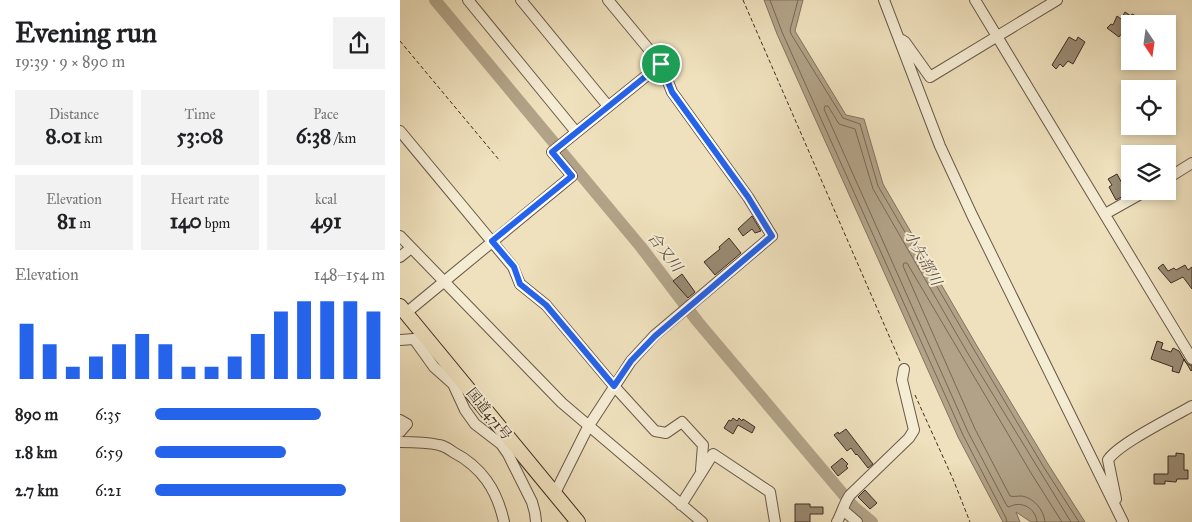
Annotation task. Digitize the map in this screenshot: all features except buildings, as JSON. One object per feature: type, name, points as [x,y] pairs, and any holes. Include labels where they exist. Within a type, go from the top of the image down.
[{"type":"highway","name":"国道471号","points":[[403,309],[578,522]]},
{"type":"street","points":[[468,0],[576,132]]},
{"type":"street","points":[[521,0],[608,106]]},
{"type":"street","points":[[554,493],[588,427],[631,361],[655,336],[772,236],[748,197],[672,92],[661,64],[608,0]]},
{"type":"street","points":[[884,0],[940,146],[1120,517]]},
{"type":"street","points":[[975,0],[1192,359]]},
{"type":"street","points":[[898,39],[905,42],[930,77],[1057,0]]},
{"type":"street","points":[[403,309],[445,282],[572,176],[552,152],[661,64]]},
{"type":"street","points":[[400,131],[514,267],[520,284],[546,305],[614,386],[655,431],[666,433],[682,422],[703,445],[701,470]]},
{"type":"street","points":[[1176,173],[1192,163]]},
{"type":"street","points":[[1105,214],[1130,200]]},
{"type":"street","points":[[400,236],[562,404],[702,522]]},
{"type":"street","points":[[400,257],[412,248]]},
{"type":"street","points":[[400,340],[414,339],[434,367],[452,384],[465,410],[475,424],[501,444],[532,502],[536,522]]},
{"type":"street","points":[[837,522],[846,502],[909,438],[914,430],[902,380],[904,369]]},
{"type":"street","points":[[1120,517],[1108,460],[1110,456],[1122,446],[1192,406]]},
{"type":"street","points":[[400,420],[407,424],[400,432]]},
{"type":"street","points":[[400,442],[441,445],[468,460],[490,484],[498,500],[504,522]]},
{"type":"street","points":[[681,505],[701,470],[713,454],[770,492],[775,522]]},
{"type":"street","points":[[846,502],[856,522]]},
{"type":"path","points":[[743,0],[904,369]]},
{"type":"path","points":[[400,41],[500,162]]},
{"type":"path","points":[[915,396],[953,479],[970,522]]},
{"type":"water","name":"小矢部川","points":[[764,0],[803,0],[795,31],[846,115],[864,119],[883,184],[977,346],[1085,522],[1031,522],[1016,512],[1020,522],[1003,522],[958,437],[777,34]]},
{"type":"waterway","name":"合又川","points":[[435,0],[641,247],[698,322],[854,507],[872,522]]},
{"type":"route","points":[[661,64],[672,92],[748,197],[772,236],[655,336],[631,361],[614,386],[546,305],[520,284],[514,267],[492,241],[572,176],[552,152],[661,64]]}]
